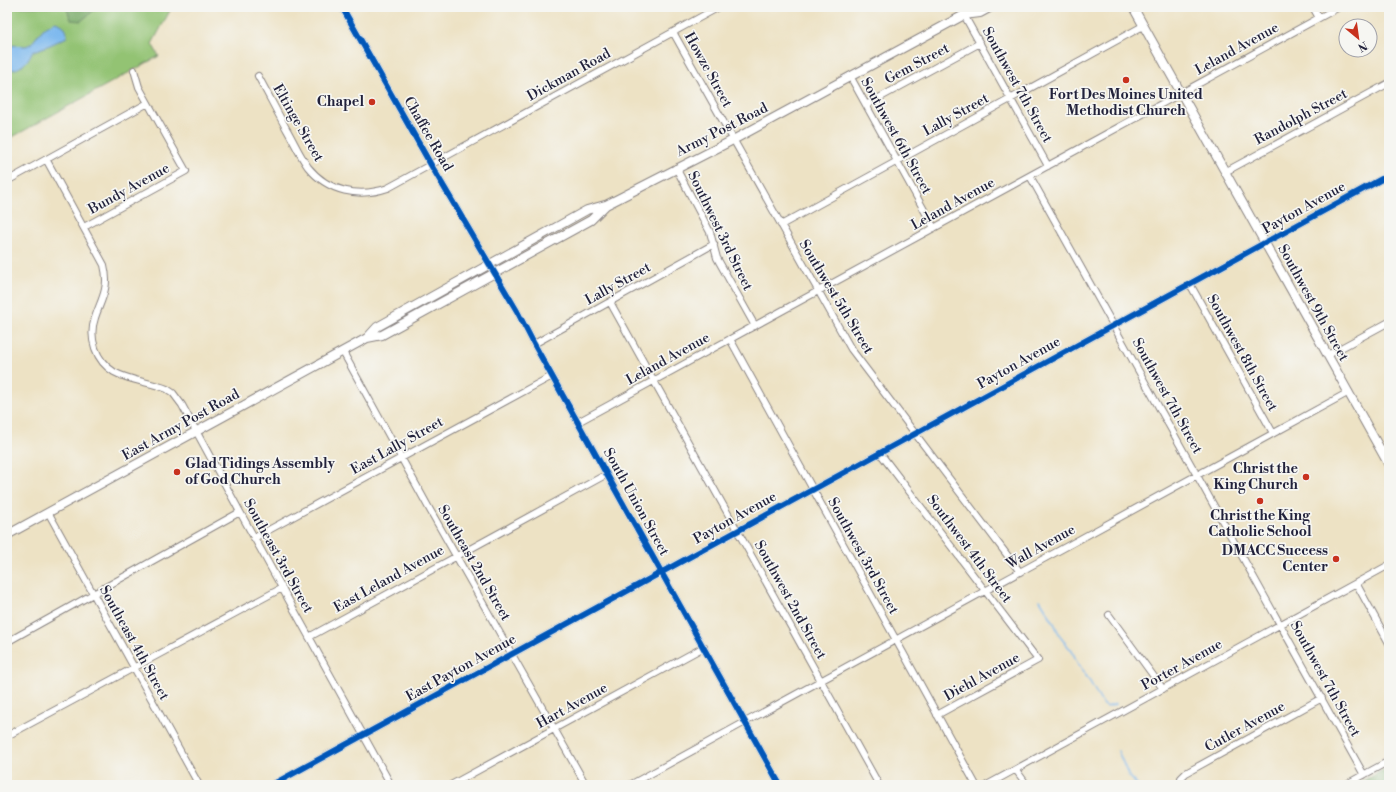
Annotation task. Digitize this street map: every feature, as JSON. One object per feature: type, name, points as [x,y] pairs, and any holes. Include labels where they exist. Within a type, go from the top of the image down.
[{"type":"main road","name":"Army Post Road","points":[[494,273],[591,220],[606,205],[733,140],[964,15],[972,7]]},
{"type":"main road","name":"Army Post Road","points":[[964,15],[980,13],[991,7]]},
{"type":"main road","name":"Southwest 9th Street","points":[[1133,7],[1389,465]]},
{"type":"main road","name":"East Army Post Road","points":[[7,535],[343,352],[367,338],[377,327],[587,210],[606,205]]},
{"type":"main road","name":"East Army Post Road","points":[[367,338],[382,335],[494,273]]},
{"type":"street","name":"Chaffee Road","points":[[342,7],[430,165],[494,273]]},
{"type":"street","name":"Dickman Road","points":[[430,165],[719,7]]},
{"type":"street","points":[[1313,7],[1319,18]]},
{"type":"street","name":"Leland Avenue","points":[[578,422],[1339,7]]},
{"type":"street","name":"Southwest 7th Street","points":[[964,15],[1048,166]]},
{"type":"street","name":"Lally Street","points":[[781,225],[1143,26]]},
{"type":"street","name":"Howze Street","points":[[673,32],[733,140]]},
{"type":"street","name":"Gem Street","points":[[866,105],[980,43]]},
{"type":"street","points":[[7,181],[148,103],[135,78],[134,70]]},
{"type":"street","name":"Eltinge Street","points":[[258,76],[308,167],[331,186],[350,192],[360,193],[378,191],[388,188],[430,165]]},
{"type":"street","name":"Southwest 6th Street","points":[[850,76],[934,228]]},
{"type":"street","name":"Randolph Street","points":[[1225,172],[1389,83]]},
{"type":"street","name":"Bundy Avenue","points":[[84,227],[186,171],[148,103]]},
{"type":"street","name":"Southwest 5th Street","points":[[733,140],[851,349],[1020,572]]},
{"type":"street","name":"Southeast 3rd Street","points":[[46,159],[101,257],[106,273],[106,289],[95,316],[92,331],[94,347],[102,361],[114,372],[158,386],[173,393],[182,405],[391,785]]},
{"type":"street","name":"Southwest 3rd Street","points":[[676,168],[710,232],[717,258],[755,326]]},
{"type":"street","name":"Payton Avenue","points":[[661,572],[1389,175]]},
{"type":"street","name":"Southwest 7th Street","points":[[1030,176],[1364,774]]},
{"type":"street","name":"Lally Street","points":[[534,344],[714,244]]},
{"type":"street","name":"South Union Street","points":[[494,273],[517,311],[780,785]]},
{"type":"street","name":"Southwest 8th Street","points":[[1190,284],[1274,433]]},
{"type":"street","name":"Southwest 2nd Street","points":[[610,302],[879,785]]},
{"type":"street","points":[[1328,355],[1389,322]]},
{"type":"street","name":"Southwest 3rd Street","points":[[730,339],[976,785]]},
{"type":"street","name":"Southeast 2nd Street","points":[[343,352],[400,458],[586,785]]},
{"type":"street","name":"East Lally Street","points":[[254,538],[552,376]]},
{"type":"street","name":"Wall Avenue","points":[[630,785],[1349,392]]},
{"type":"street","name":"Southwest 4th Street","points":[[880,453],[1038,660]]},
{"type":"street","name":"East Leland Avenue","points":[[309,637],[607,474]]},
{"type":"street","name":"Southeast 4th Street","points":[[48,512],[199,785]]},
{"type":"street","points":[[7,642],[240,512]]},
{"type":"street","name":"Porter Avenue","points":[[987,785],[1389,565]]},
{"type":"street","name":"East Payton Avenue","points":[[272,785],[661,572]]},
{"type":"street","points":[[1356,583],[1389,643]]},
{"type":"street","points":[[7,736],[282,588]]},
{"type":"street","points":[[1109,616],[1163,689]]},
{"type":"street","name":"Hart Avenue","points":[[451,785],[704,647]]},
{"type":"street","name":"Diehl Avenue","points":[[937,715],[1038,660]]},
{"type":"street","name":"Cutler Avenue","points":[[1183,785],[1181,778],[1186,773],[1322,698]]},
{"type":"street","points":[[1345,785],[1389,761]]},
{"type":"street","points":[[1016,770],[1027,785]]},
{"type":"green space","points":[[7,7],[172,7],[152,44],[159,56],[7,140]]},
{"type":"green space","points":[[66,7],[98,7],[81,21],[71,20]]},
{"type":"green space","points":[[1389,767],[1389,785],[1364,785],[1362,781]]},
{"type":"water","points":[[55,22],[64,27],[67,37],[32,52],[25,63],[19,68],[11,70],[7,69],[7,45],[26,46],[31,44],[43,29]]},
{"type":"waterway","points":[[1040,600],[1053,621],[1061,638],[1072,651],[1078,664],[1103,705],[1107,707],[1116,704]]},
{"type":"waterway","points":[[1118,751],[1129,777],[1137,785]]},
{"type":"cycle path","points":[[342,7],[431,165],[517,311],[780,785]]},
{"type":"cycle path","points":[[272,785],[1389,175]]},
{"type":"place","name":"Fort Des Moines United Methodist Church","points":[[1126,80]]},
{"type":"place","name":"Chapel","points":[[372,102]]},
{"type":"place","name":"Glad Tidings Assembly of God Church","points":[[177,472]]},
{"type":"place","name":"Christ the King Church","points":[[1306,477]]},
{"type":"place","name":"Christ the King Catholic School","points":[[1260,501]]},
{"type":"place","name":"DMACC Success Center","points":[[1336,559]]}]
